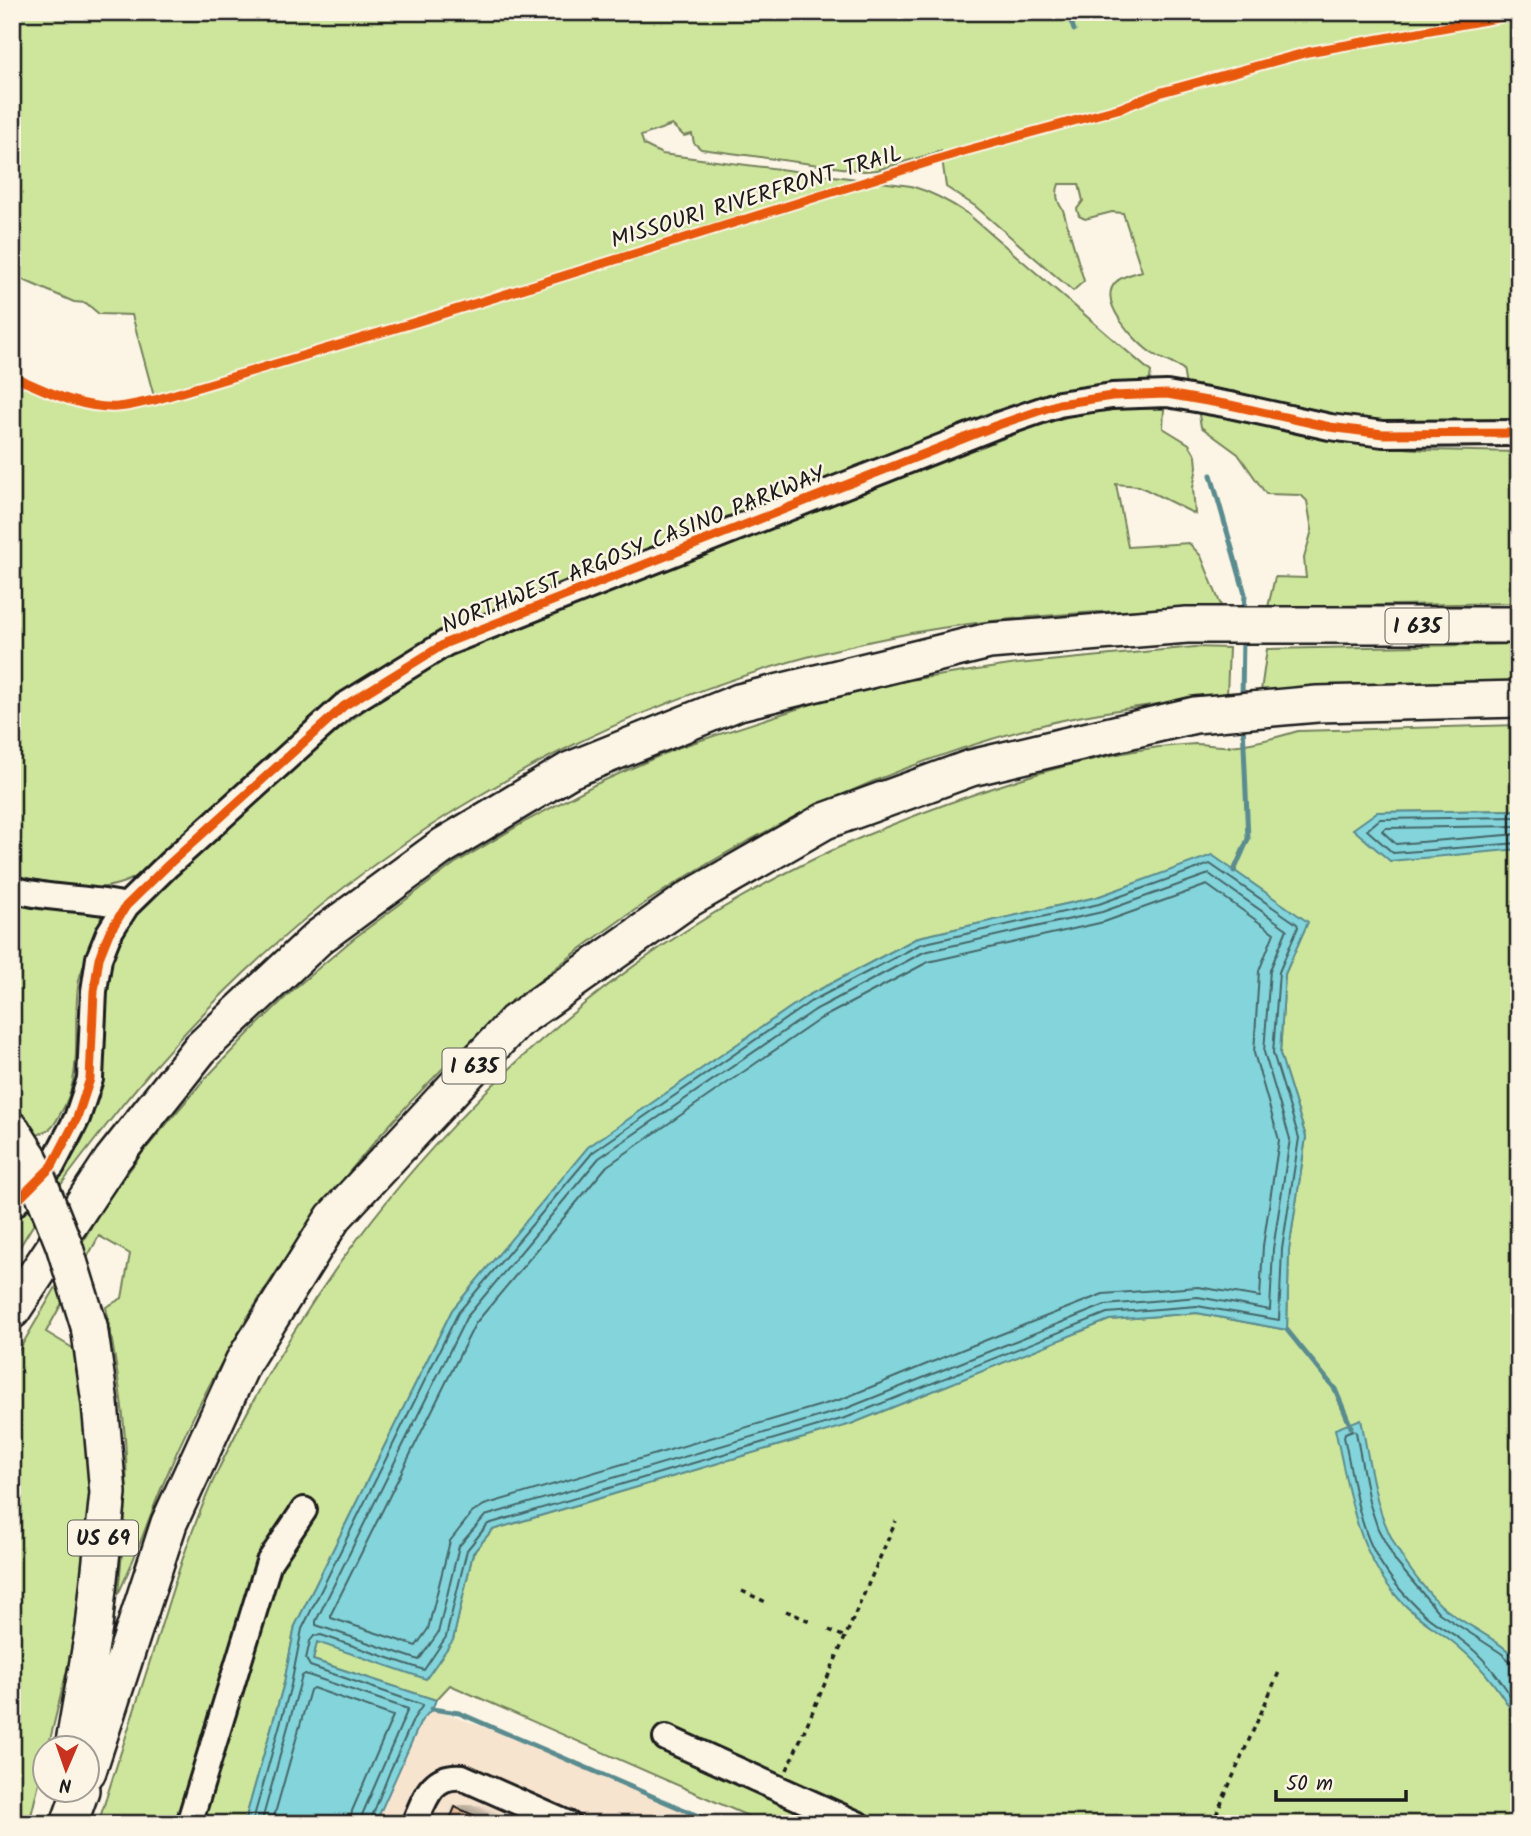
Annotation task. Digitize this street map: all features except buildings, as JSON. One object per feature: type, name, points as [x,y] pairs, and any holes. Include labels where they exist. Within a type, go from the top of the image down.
[{"type":"highway","name":"I 635","points":[[12,1311],[111,1160],[200,1049],[319,937],[443,846],[570,771],[739,702],[989,641],[1187,625],[1519,625]]},
{"type":"highway","name":"I 635","points":[[100,1734],[169,1523],[243,1362],[333,1217],[515,1022],[689,899],[825,821],[971,768],[1195,715],[1317,704],[1519,699]]},
{"type":"highway","name":"US 69","points":[[21,1143],[64,1245],[89,1326],[100,1404],[108,1493],[94,1628],[75,1734]]},
{"type":"highway","points":[[60,1824],[64,1804]]},
{"type":"highway","points":[[69,1824],[76,1804]]},
{"type":"street","name":"NORTHWEST ARGOSY CASINO PARKWAY","points":[[12,1206],[52,1166],[77,1118],[90,1079],[94,991],[99,958],[109,933],[126,906],[344,706],[446,643],[1008,421],[1059,404],[1112,396],[1167,394],[1330,427],[1383,434],[1519,433]]},
{"type":"street","points":[[12,889],[58,899],[98,900],[126,906]]},
{"type":"street","points":[[189,1824],[269,1562],[304,1510]]},
{"type":"street","points":[[666,1738],[857,1824]]},
{"type":"street","points":[[414,1824],[426,1796],[439,1781],[448,1776],[462,1777],[568,1824]]},
{"type":"path","points":[[784,1775],[896,1521]]},
{"type":"path","points":[[742,1591],[768,1603]]},
{"type":"path","points":[[786,1611],[812,1622]]},
{"type":"path","points":[[829,1630],[845,1637]]},
{"type":"path","points":[[1212,1824],[1279,1672]]},
{"type":"shaded area","points":[[432,1709],[510,1736],[717,1824],[375,1824],[421,1721]]},
{"type":"green space","points":[[12,12],[1519,12],[1519,421],[1346,420],[1186,386],[1183,369],[1146,349],[1114,310],[1111,290],[1116,282],[1142,271],[1123,213],[1112,212],[1085,219],[1079,216],[1077,209],[1083,201],[1079,184],[1059,184],[1057,191],[1084,281],[1073,291],[975,206],[946,187],[941,151],[877,170],[864,171],[701,149],[694,143],[692,134],[684,136],[672,125],[641,136],[644,145],[662,154],[911,186],[948,201],[968,214],[1151,372],[1149,385],[1122,386],[429,641],[360,682],[135,878],[101,887],[37,885],[12,877],[12,380],[82,407],[100,410],[136,409],[156,404],[132,315],[99,314],[86,303],[74,302],[12,275]]},
{"type":"green space","points":[[1125,408],[1164,409],[1163,428],[1189,444],[1196,456],[1197,467],[1193,488],[1195,514],[1139,486],[1116,484],[1128,547],[1189,543],[1201,556],[1222,608],[1066,614],[988,621],[911,633],[791,662],[675,701],[563,750],[458,809],[358,877],[264,955],[177,1041],[98,1136],[63,1181],[12,1261],[12,1220],[65,1168],[84,1137],[97,1101],[101,1072],[105,973],[108,959],[119,938],[132,918],[164,882],[344,726],[402,684],[464,648],[1030,428],[1070,416]]},
{"type":"green space","points":[[1204,411],[1343,443],[1428,450],[1519,452],[1519,603],[1268,607],[1275,577],[1306,578],[1304,558],[1312,530],[1307,501],[1301,495],[1266,494],[1238,454],[1201,427],[1199,415]]},
{"type":"green space","points":[[1519,644],[1519,682],[1380,684],[1299,691],[1261,691],[1267,649]]},
{"type":"green space","points":[[1195,647],[1229,648],[1227,695],[1054,722],[927,761],[804,813],[686,877],[576,952],[474,1039],[381,1135],[298,1240],[227,1353],[202,1400],[158,1496],[118,1594],[125,1508],[126,1449],[106,1307],[122,1298],[130,1254],[99,1236],[46,1332],[81,1353],[91,1500],[90,1544],[75,1637],[51,1734],[32,1734],[34,1804],[29,1824],[12,1824],[12,1362],[104,1205],[143,1152],[202,1082],[295,988],[353,939],[454,864],[526,821],[596,784],[677,748],[818,702],[903,681],[1017,664]]},
{"type":"green space","points":[[1519,725],[1519,810],[1377,812],[1501,850],[1519,849],[1519,1824],[766,1824],[450,1685],[436,1700],[313,1660],[317,1642],[453,1640],[473,1553],[492,1530],[851,1424],[1109,1320],[1197,1313],[1287,1330],[1289,1250],[1306,1137],[1280,1054],[1285,974],[1307,922],[1212,856],[1097,897],[919,937],[807,996],[589,1147],[452,1310],[295,1626],[284,1683],[244,1824],[98,1824],[193,1530],[220,1466],[268,1374],[324,1286],[386,1202],[455,1123],[530,1050],[610,984],[696,924],[814,859],[927,811],[1048,771],[1159,747],[1238,745],[1298,731]]},
{"type":"green space","points":[[12,896],[95,910],[101,914],[98,931],[79,980],[72,1084],[54,1125],[35,1136],[12,1097]]},
{"type":"water","points":[[1519,810],[1519,849],[1390,861],[1353,829],[1377,812]]},
{"type":"water","points":[[1212,855],[1308,922],[1285,974],[1280,1054],[1306,1137],[1289,1250],[1287,1330],[1197,1313],[1109,1320],[851,1424],[492,1530],[473,1553],[453,1640],[426,1679],[317,1642],[313,1660],[436,1700],[421,1721],[375,1824],[244,1824],[284,1683],[295,1626],[452,1310],[588,1147],[807,996],[919,937],[1097,897]]},
{"type":"water","points":[[1361,1419],[1378,1504],[1384,1522],[1404,1560],[1440,1605],[1519,1661],[1519,1724],[1478,1665],[1405,1605],[1372,1560],[1356,1518],[1335,1429]]},
{"type":"waterway","points":[[1068,12],[1074,30]]},
{"type":"waterway","points":[[1211,475],[1245,594],[1244,612]]},
{"type":"waterway","points":[[1242,699],[1243,636]]},
{"type":"waterway","points":[[1234,871],[1248,839],[1243,723]]},
{"type":"waterway","points":[[1287,1330],[1335,1389],[1351,1427]]},
{"type":"waterway","points":[[432,1709],[459,1713],[717,1824]]},
{"type":"cycle path","name":"MISSOURI RIVERFRONT TRAIL","points":[[12,376],[63,398],[90,405],[117,407],[155,400],[416,322],[964,151],[1121,108],[1162,92],[1308,52],[1519,14]]},
{"type":"cycle path","points":[[12,1206],[52,1166],[77,1118],[90,1079],[94,991],[99,958],[109,933],[126,906],[344,706],[446,643],[995,426],[1059,404],[1112,396],[1167,394],[1330,427],[1383,434],[1519,433]]}]
